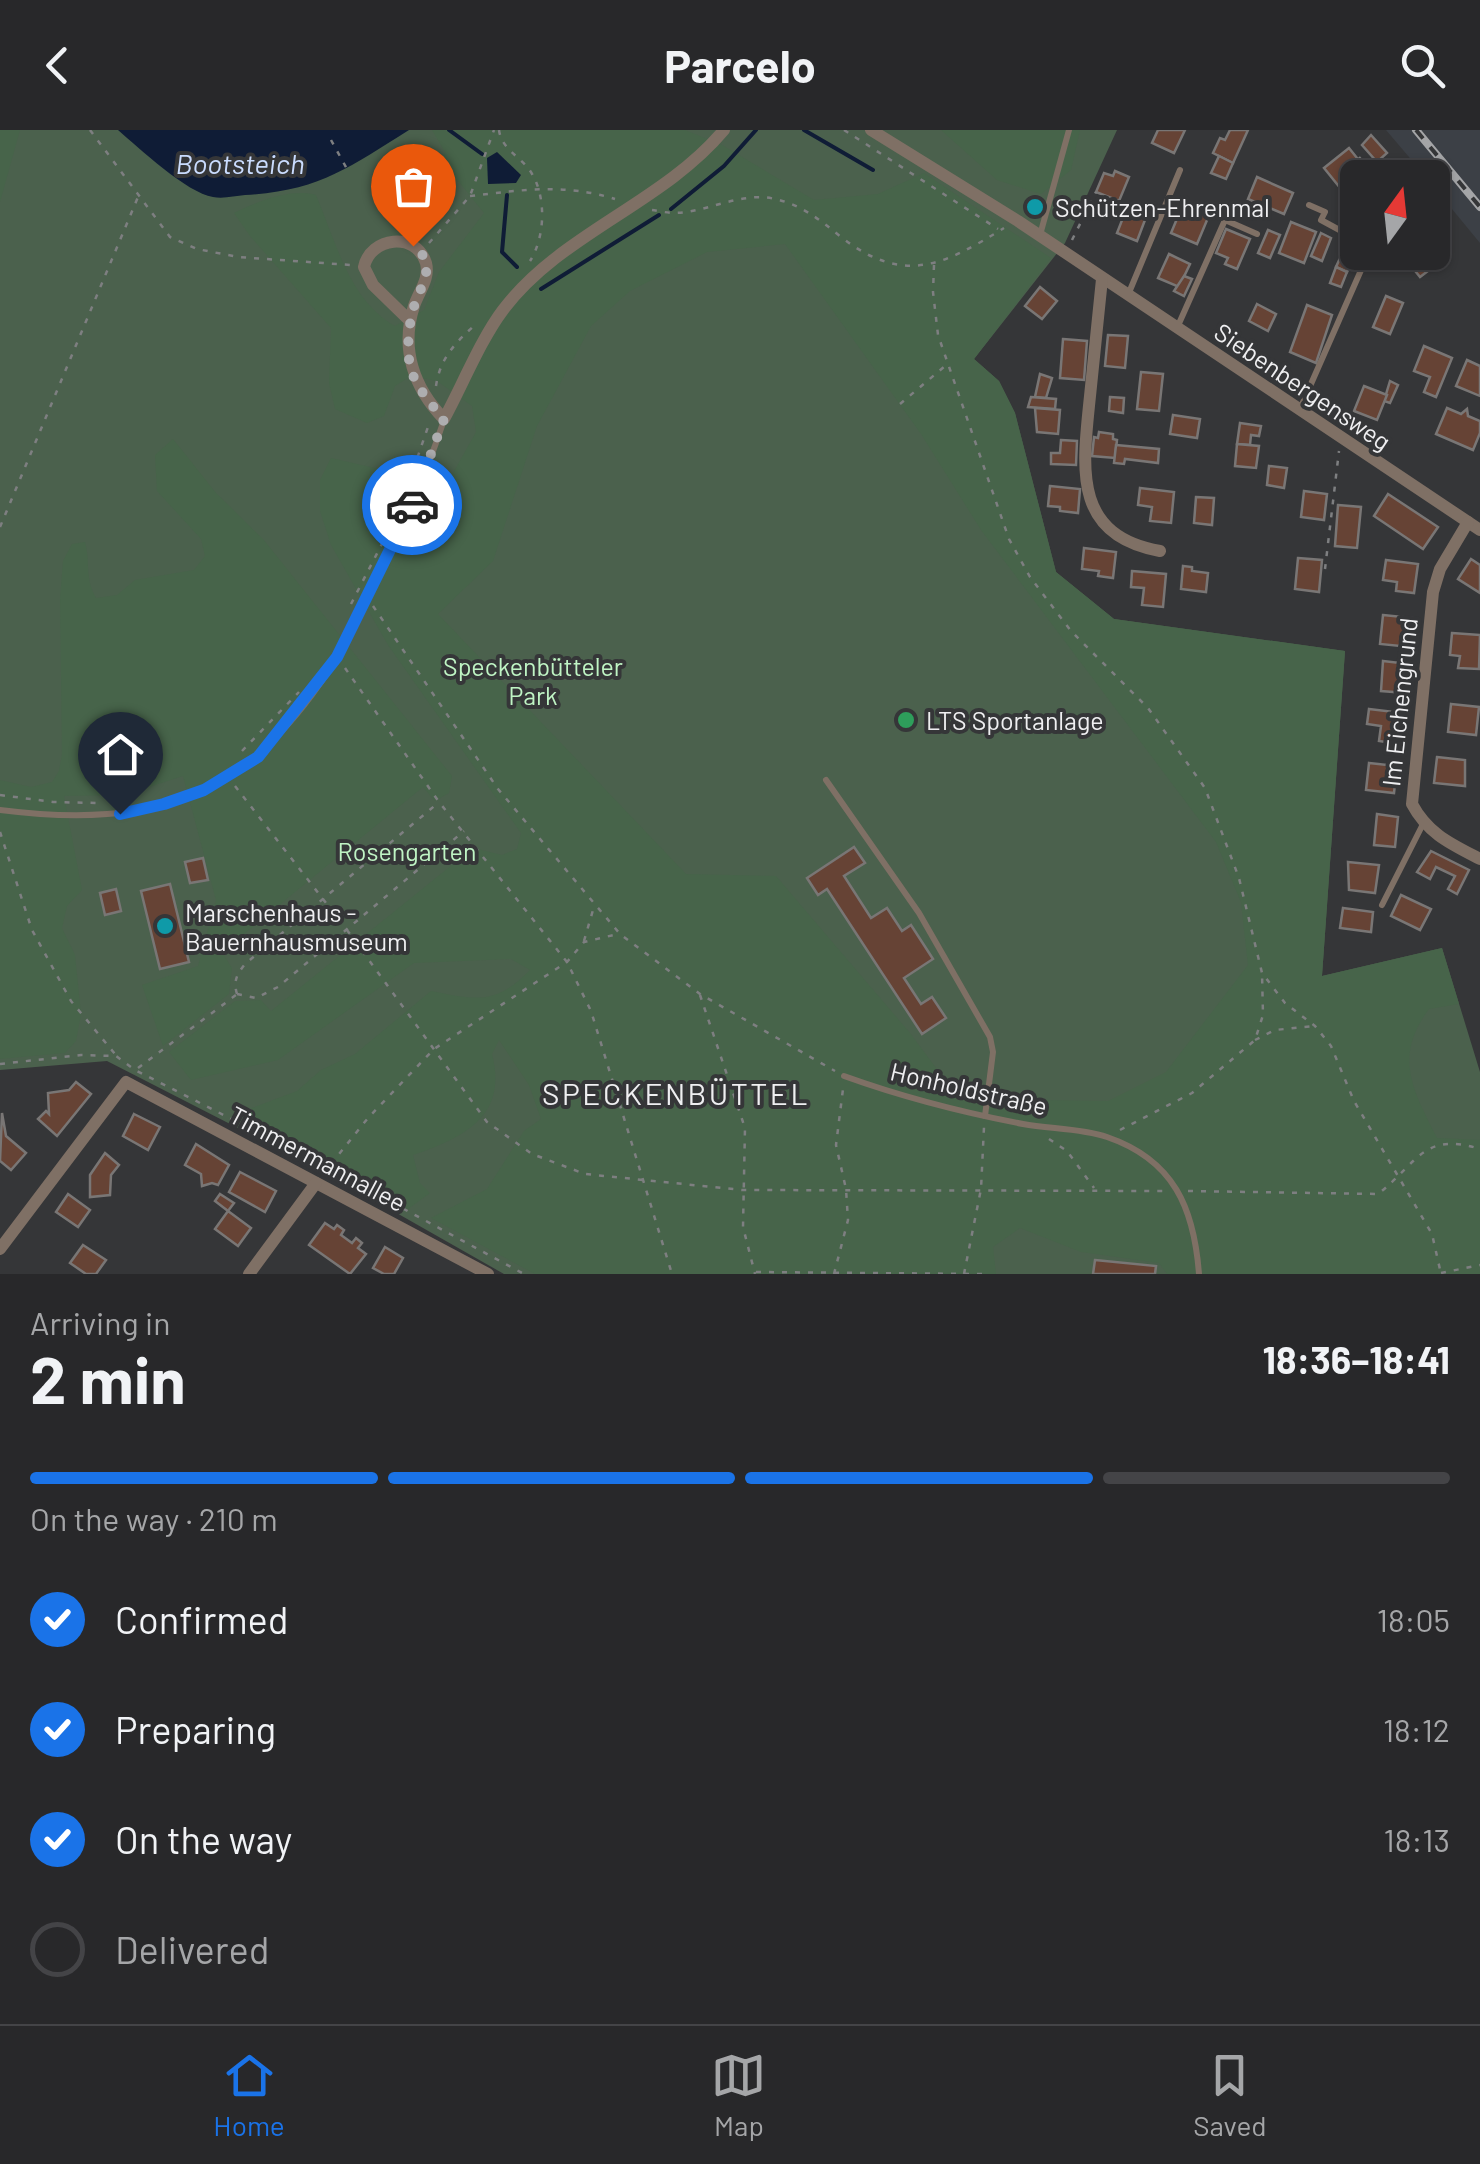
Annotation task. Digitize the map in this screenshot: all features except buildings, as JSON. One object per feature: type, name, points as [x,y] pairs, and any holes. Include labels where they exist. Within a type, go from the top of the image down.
[{"type":"street","points":[[410,321],[373,286],[364,267],[371,251],[396,240],[421,252],[427,266],[427,278],[410,321],[411,371],[444,419],[503,310],[574,244],[696,161],[724,130]]},
{"type":"street","name":"Siebenbergensweg","points":[[871,130],[1040,235],[1474,526]]},
{"type":"street","points":[[1102,279],[1083,467],[1096,514],[1114,534],[1136,546],[1160,550]]},
{"type":"street","name":"Im Eichengrund","points":[[1422,824],[1412,804],[1432,592],[1440,569],[1474,526]]},
{"type":"street","points":[[1422,824],[1480,859]]},
{"type":"street","name":"Timmermannallee","points":[[0,1250],[126,1082],[488,1274]]},
{"type":"street","points":[[248,1274],[316,1182]]},
{"type":"lane","points":[[1040,235],[1069,130]]},
{"type":"lane","points":[[1128,296],[1180,170]]},
{"type":"lane","points":[[1310,205],[1325,212],[1321,220],[1340,230]]},
{"type":"lane","points":[[1177,329],[1225,220],[1257,234]]},
{"type":"lane","points":[[1300,410],[1362,270]]},
{"type":"lane","points":[[0,810],[48,816],[120,814],[204,790],[258,757],[337,657],[420,487],[444,419]]},
{"type":"lane","points":[[826,780],[919,913],[990,1037],[993,1052],[985,1116]]},
{"type":"lane","points":[[1382,905],[1422,824]]},
{"type":"lane","name":"Honholdstraße","points":[[844,1076],[915,1102],[1104,1136],[1154,1163],[1180,1191]]},
{"type":"lane","points":[[1180,1191],[1197,1248],[1199,1274]]},
{"type":"path","points":[[90,130],[170,237],[197,249],[238,257],[364,267]]},
{"type":"path","points":[[497,130],[502,142],[540,188],[537,250],[525,270]]},
{"type":"path","points":[[421,252],[470,196],[497,130]]},
{"type":"path","points":[[844,130],[1000,230]]},
{"type":"path","points":[[331,140],[346,169]]},
{"type":"path","points":[[470,196],[540,188],[583,189],[634,206],[676,213],[752,198],[772,198],[818,216],[842,238],[877,260],[934,265],[978,247],[1018,221]]},
{"type":"path","points":[[1066,253],[1096,192]]},
{"type":"path","points":[[0,527],[138,197]]},
{"type":"path","points":[[934,265],[934,307],[947,366],[975,434],[1009,539],[1030,577],[1070,631],[1148,708],[1205,788],[1239,878],[1262,973],[1263,1015],[1254,1040]]},
{"type":"path","points":[[404,494],[433,407],[438,369],[454,344],[483,318]]},
{"type":"path","points":[[900,404],[947,366]]},
{"type":"path","points":[[1325,569],[1340,438]]},
{"type":"path","points":[[345,616],[390,527]]},
{"type":"path","points":[[368,598],[498,789],[620,934],[700,994],[844,1076],[836,1145],[848,1220],[835,1273]]},
{"type":"path","points":[[337,657],[439,802],[567,962],[591,1011],[672,1274]]},
{"type":"path","points":[[233,760],[303,687]]},
{"type":"path","points":[[228,777],[487,1122],[532,1154],[585,1174],[742,1190],[1095,1189],[1378,1194],[1428,1148],[1454,1141],[1480,1149]]},
{"type":"path","points":[[0,794],[53,802],[111,803]]},
{"type":"path","points":[[439,802],[245,964],[234,986],[237,994],[246,998],[267,994],[464,831]]},
{"type":"path","points":[[0,832],[32,930],[71,1002],[116,1056],[524,1274]]},
{"type":"path","points":[[316,1182],[368,1118],[434,1049],[567,962],[584,942],[594,907]]},
{"type":"path","points":[[584,942],[620,934]]},
{"type":"path","points":[[1262,973],[1285,1002],[1315,1026],[1331,1046],[1354,1101],[1432,1234],[1440,1274],[1480,1265]]},
{"type":"path","points":[[136,1070],[237,994]]},
{"type":"path","points":[[700,994],[745,1128],[744,1226],[754,1273],[983,1274]]},
{"type":"path","points":[[1104,1136],[1192,1093],[1254,1040],[1275,1030],[1315,1026]]},
{"type":"path","points":[[0,1064],[81,1055],[116,1056]]},
{"type":"path","points":[[964,1273],[981,1189],[985,1116]]},
{"type":"path","points":[[1026,1124],[1067,1151],[1095,1189]]},
{"type":"shaded area","points":[[1386,130],[1480,130],[1480,243],[1450,207],[1450,160],[1412,160]]},
{"type":"green space","name":"Speckenbütteler Park","points":[[0,130],[1117,130],[1065,243],[974,359],[999,381],[1015,413],[1056,572],[1114,619],[1345,651],[1322,976],[1442,948],[1480,1072],[1480,1274],[504,1274],[328,1174],[107,1061],[0,1070]]},
{"type":"green space","points":[[0,130],[20,130],[0,202]]},
{"type":"green space","points":[[432,130],[685,130],[722,145],[814,200],[878,194],[924,173],[1051,258],[974,359],[999,381],[1015,413],[1056,572],[1114,619],[1345,651],[1322,976],[1442,948],[1459,1004],[1429,1009],[1412,1043],[1410,1074],[1437,1138],[1480,1140],[1480,1274],[1167,1274],[1159,1263],[1081,1252],[1020,1228],[993,1247],[996,1274],[535,1274],[431,1218],[487,1189],[524,1131],[541,1119],[529,1085],[499,1040],[492,1054],[494,1093],[488,1108],[465,1131],[413,1155],[420,1183],[430,1193],[408,1209],[246,1123],[241,1112],[297,1091],[321,1070],[355,1054],[431,991],[473,998],[507,989],[530,970],[511,959],[414,963],[278,1060],[191,1080],[169,1052],[235,1001],[261,1000],[271,1011],[473,848],[502,855],[517,849],[521,833],[388,645],[331,545],[320,511],[320,480],[331,458],[379,469],[397,482],[443,491],[476,432],[472,406],[437,381],[411,376],[395,386],[384,416],[367,423],[335,409],[329,383],[331,328],[234,213],[285,195],[316,195],[355,286],[379,315],[395,326],[424,310],[439,272],[484,213],[441,166],[445,152]],"holes":[[[785,244],[921,434],[981,530],[1216,842],[1241,902],[1248,965],[1166,1072],[1108,1101],[959,1099],[910,1033],[776,876],[686,874],[438,614],[493,561],[537,426],[591,326],[630,291],[707,252]]]},
{"type":"green space","points":[[941,130],[1080,130],[1071,170],[1041,194],[997,180]]},
{"type":"green space","points":[[173,439],[216,493],[263,539],[452,776],[449,793],[435,801],[423,787],[222,952],[232,968],[229,994],[163,1046],[142,985],[198,966],[216,900],[183,776],[124,795],[64,796],[82,890],[67,906],[62,928],[75,955],[81,1014],[76,1041],[65,1053],[0,1059],[0,780],[31,787],[52,782],[59,771],[60,599],[63,561],[72,544],[85,542],[96,598],[117,595],[135,580],[194,570],[205,556],[201,539],[157,491],[155,455]]},
{"type":"water","name":"Bootsteich","points":[[118,130],[409,130],[350,166],[313,183],[271,193],[221,198],[202,194],[177,179]]},
{"type":"water","points":[[497,152],[521,175],[516,183],[488,184],[487,158]]},
{"type":"waterway","points":[[449,130],[482,154]]},
{"type":"waterway","points":[[671,209],[724,166],[756,130]]},
{"type":"waterway","points":[[804,130],[873,170]]},
{"type":"waterway","points":[[507,195],[502,252],[517,267]]},
{"type":"waterway","points":[[541,289],[659,215]]},
{"type":"railway","points":[[1416,130],[1480,207]]},
{"type":"way so far","points":[[412,505],[444,419],[411,371],[410,321],[427,278],[421,252],[413,246]]},
{"type":"place","name":"Schützen-Ehrenmal","points":[[1035,207]]},
{"type":"place","name":"LTS Sportanlage","points":[[906,720]]},
{"type":"place","name":"Marschenhaus - Bauernhausmuseum","points":[[165,926]]},
{"type":"district","name":"SPECKENBÜTTEL","points":[[676,1093]]},
{"type":"route","points":[[120,814],[204,790],[258,757],[337,657],[412,505]]},
{"type":"park label","name":"Rosengarten","points":[[407,851]]}]
